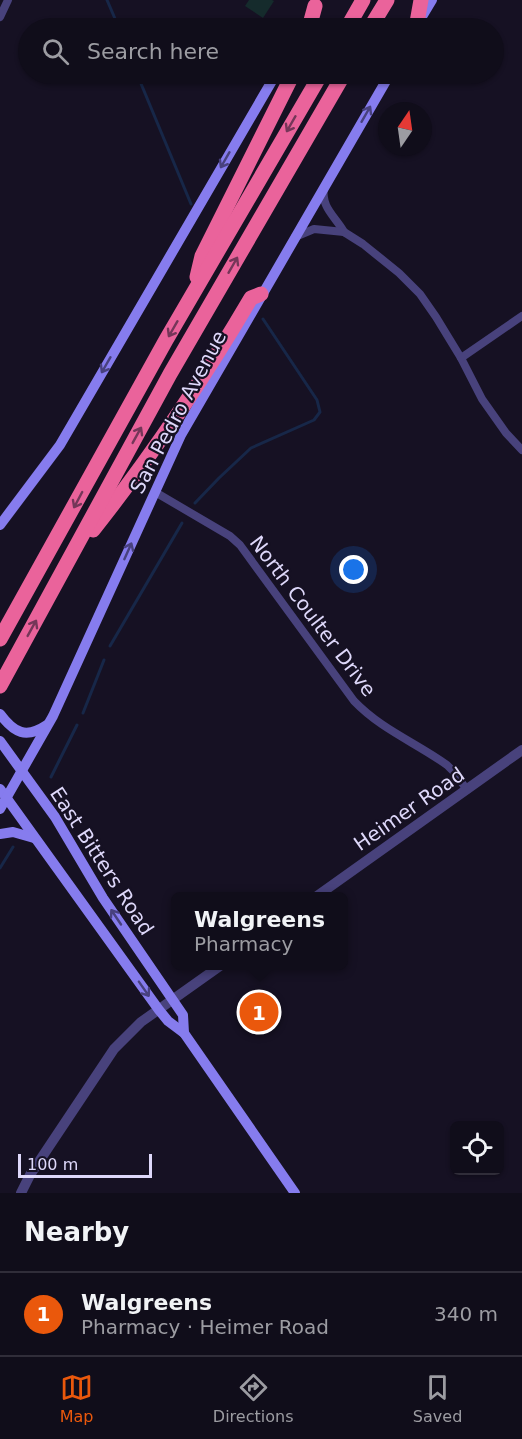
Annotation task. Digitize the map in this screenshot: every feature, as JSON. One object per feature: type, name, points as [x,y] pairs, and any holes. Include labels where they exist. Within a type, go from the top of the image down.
[{"type":"highway","points":[[353,18],[363,0]]},
{"type":"highway","points":[[376,18],[387,0]]},
{"type":"highway","points":[[418,18],[421,0]]},
{"type":"highway","points":[[312,18],[316,3]]},
{"type":"highway","points":[[191,298],[202,256],[287,84]]},
{"type":"highway","points":[[0,639],[191,298],[315,84]]},
{"type":"highway","points":[[2,682],[170,374],[338,84]]},
{"type":"highway","points":[[69,560],[113,505],[195,388],[251,298],[261,294]]},
{"type":"main road","points":[[422,18],[432,0]]},
{"type":"main road","points":[[308,18],[316,3]]},
{"type":"main road","points":[[0,525],[45,468],[69,430],[270,84]]},
{"type":"main road","name":"San Pedro Avenue","points":[[0,809],[3,793],[22,771],[50,723],[181,435],[384,84]]},
{"type":"main road","points":[[0,714],[9,726],[24,733],[34,732],[50,723]]},
{"type":"main road","name":"East Bitters Road","points":[[0,741],[54,818],[103,898],[183,1015],[184,1034]]},
{"type":"main road","name":"East Bitters Road","points":[[3,793],[159,1010],[184,1034],[295,1193]]},
{"type":"main road","points":[[0,834],[13,832],[35,838]]},
{"type":"street","points":[[0,17],[8,0]]},
{"type":"street","points":[[324,186],[325,206],[344,232],[382,258],[420,294],[461,358],[482,399],[506,433],[522,450]]},
{"type":"street","points":[[294,237],[314,229],[344,232]]},
{"type":"street","points":[[461,358],[522,316]]},
{"type":"street","name":"North Coulter Drive","points":[[155,492],[230,536],[240,545],[368,716],[447,765],[467,790]]},
{"type":"street","name":"Heimer Road","points":[[324,892],[522,750]]},
{"type":"street","points":[[21,1193],[30,1175],[114,1049],[141,1022],[214,970]]},
{"type":"green space","points":[[249,0],[274,1],[263,18],[245,6]]},
{"type":"waterway","points":[[107,0],[115,18]]},
{"type":"waterway","points":[[141,84],[191,204]]},
{"type":"waterway","points":[[195,503],[251,448],[314,420],[320,412],[317,400],[263,319]]},
{"type":"waterway","points":[[110,646],[182,523]]},
{"type":"waterway","points":[[83,713],[104,660]]},
{"type":"waterway","points":[[51,777],[77,725]]},
{"type":"waterway","points":[[0,868],[13,847]]},
{"type":"place","name":"Walgreens","points":[[259,1012]]}]
